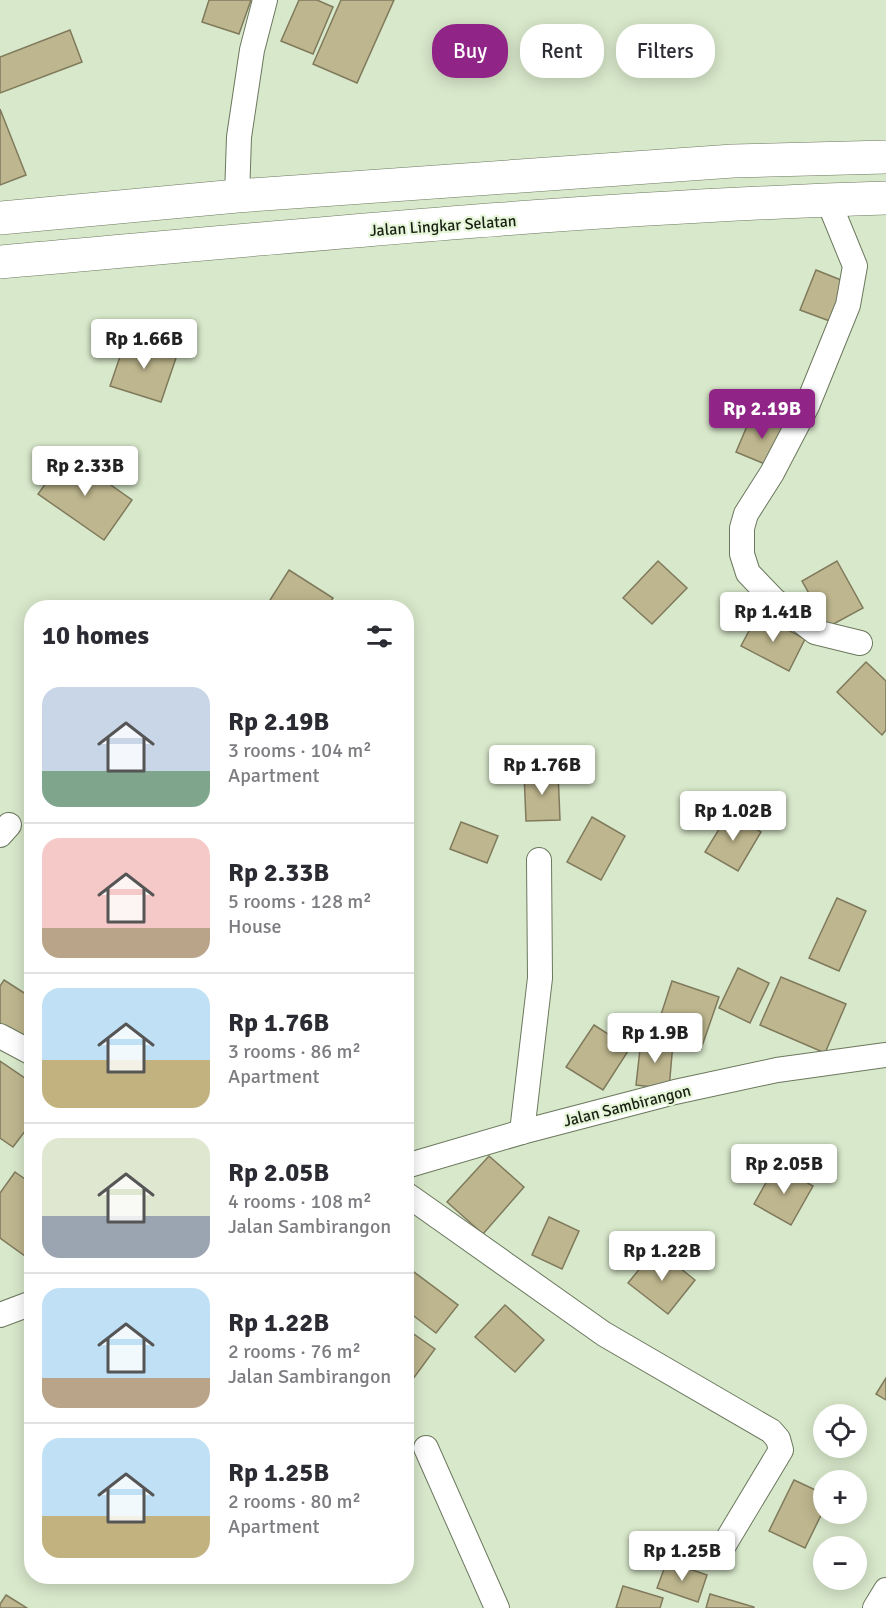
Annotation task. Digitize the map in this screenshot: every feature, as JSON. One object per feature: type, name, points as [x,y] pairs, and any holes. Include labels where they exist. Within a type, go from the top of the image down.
[{"type":"highway","points":[[0,218],[237,196],[733,161],[886,158]]},
{"type":"highway","points":[[733,161],[735,204]]},
{"type":"highway","name":"Jalan Lingkar Selatan","points":[[0,262],[341,232],[735,204],[886,198]]},
{"type":"street","points":[[237,196],[240,126],[252,50],[265,0]]},
{"type":"street","points":[[828,200],[855,266],[848,305],[807,406],[772,473],[746,514],[742,528],[742,554],[748,573],[774,600],[815,632],[860,643]]},
{"type":"street","points":[[522,1132],[540,978],[539,860]]},
{"type":"street","points":[[0,1036],[24,1049]]},
{"type":"street","name":"Jalan Sambirangon","points":[[414,1165],[522,1132],[675,1092],[777,1070],[886,1055]]},
{"type":"street","points":[[414,1200],[604,1334],[771,1431],[778,1439],[781,1450],[724,1545]]},
{"type":"street","points":[[0,1315],[24,1306]]},
{"type":"street","points":[[426,1448],[497,1608]]},
{"type":"street","points":[[875,1608],[886,1590]]},
{"type":"building","points":[[209,0],[251,0],[239,34],[202,22]]},
{"type":"building","points":[[299,0],[317,0],[333,7],[313,54],[281,41]]},
{"type":"building","points":[[341,0],[394,0],[357,83],[313,64]]},
{"type":"building","points":[[70,30],[82,62],[0,93],[0,57]]},
{"type":"building","points":[[0,109],[26,175],[0,185]]},
{"type":"building","points":[[816,270],[851,284],[835,323],[800,310]]},
{"type":"building","points":[[126,339],[177,355],[161,402],[110,386]]},
{"type":"building","points":[[753,412],[789,427],[772,467],[736,452]]},
{"type":"building","points":[[67,454],[132,500],[104,540],[38,494]]},
{"type":"building","points":[[658,561],[687,588],[652,624],[623,598]]},
{"type":"building","points":[[837,561],[863,608],[828,627],[802,581]]},
{"type":"building","points":[[289,570],[333,598],[332,600],[270,600]]},
{"type":"building","points":[[758,614],[805,639],[789,671],[741,646]]},
{"type":"building","points":[[866,662],[886,681],[886,730],[882,735],[837,692]]},
{"type":"building","points":[[558,771],[560,820],[526,821],[524,773]]},
{"type":"building","points":[[729,813],[761,832],[738,871],[705,852]]},
{"type":"building","points":[[592,817],[625,836],[601,880],[567,862]]},
{"type":"building","points":[[461,822],[498,836],[487,863],[450,849]]},
{"type":"building","points":[[837,898],[866,911],[839,971],[809,958]]},
{"type":"building","points":[[738,968],[769,983],[750,1023],[719,1008]]},
{"type":"building","points":[[781,977],[846,1004],[825,1053],[760,1025]]},
{"type":"building","points":[[4,980],[24,993],[24,1043],[0,1027],[0,986]]},
{"type":"building","points":[[672,981],[719,997],[701,1049],[655,1033]]},
{"type":"building","points":[[594,1025],[630,1048],[603,1090],[566,1067]]},
{"type":"building","points":[[641,1040],[673,1043],[669,1089],[636,1085]]},
{"type":"building","points":[[0,1061],[24,1078],[24,1133],[13,1147],[0,1138]]},
{"type":"building","points":[[489,1156],[524,1187],[483,1234],[447,1202]]},
{"type":"building","points":[[776,1165],[813,1186],[791,1225],[754,1204]]},
{"type":"building","points":[[15,1172],[24,1178],[24,1255],[0,1238],[0,1193]]},
{"type":"building","points":[[549,1217],[579,1231],[562,1269],[532,1255]]},
{"type":"building","points":[[656,1249],[695,1280],[668,1314],[628,1283]]},
{"type":"building","points":[[414,1272],[458,1305],[436,1333],[414,1316]]},
{"type":"building","points":[[505,1305],[544,1340],[515,1372],[475,1337]]},
{"type":"building","points":[[414,1334],[435,1349],[414,1378]]},
{"type":"building","points":[[886,1378],[886,1400],[876,1394]]},
{"type":"building","points":[[794,1480],[813,1489],[813,1524],[817,1524],[805,1548],[769,1531]]},
{"type":"building","points":[[667,1561],[707,1575],[698,1602],[657,1588]]},
{"type":"building","points":[[623,1586],[663,1598],[660,1608],[616,1608]]},
{"type":"building","points":[[710,1594],[754,1607],[754,1608],[706,1608]]},
{"type":"building","points":[[6,1595],[27,1608],[0,1608]]}]
